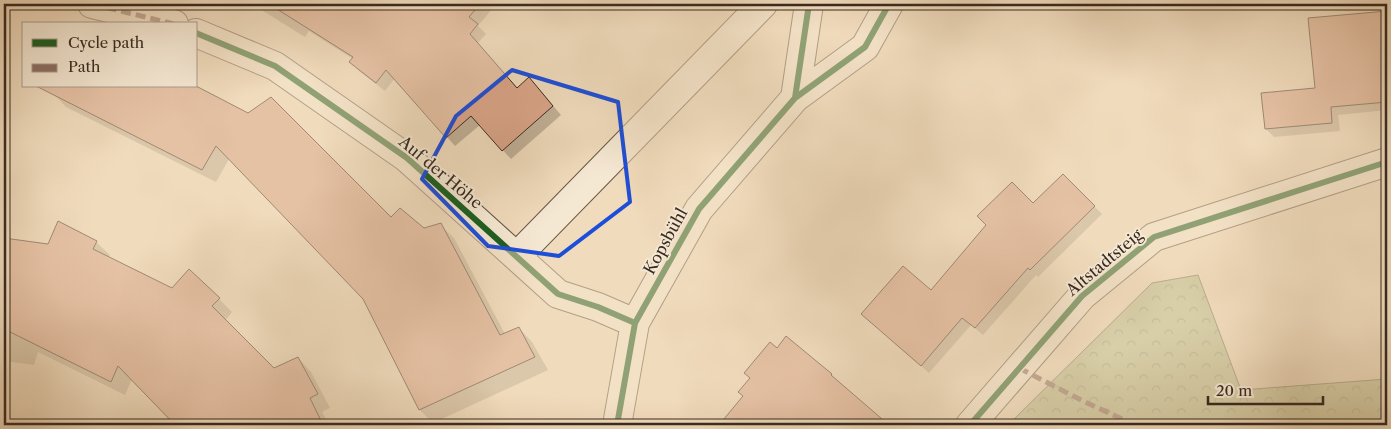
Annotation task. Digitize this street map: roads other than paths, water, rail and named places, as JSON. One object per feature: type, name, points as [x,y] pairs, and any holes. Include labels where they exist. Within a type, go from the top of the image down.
[{"type":"street","points":[[92,4],[166,22]]},
{"type":"street","points":[[517,256],[763,4]]},
{"type":"street","points":[[795,98],[809,4]]},
{"type":"street","name":"Kopsbühl","points":[[617,425],[635,323],[699,209],[795,98],[865,47],[889,4]]},
{"type":"street","name":"Auf der Höhe","points":[[198,34],[275,66],[407,158],[558,294],[598,307],[635,323]]},
{"type":"street","name":"Altstadtsteig","points":[[970,425],[1082,296],[1154,238],[1387,162]]}]
